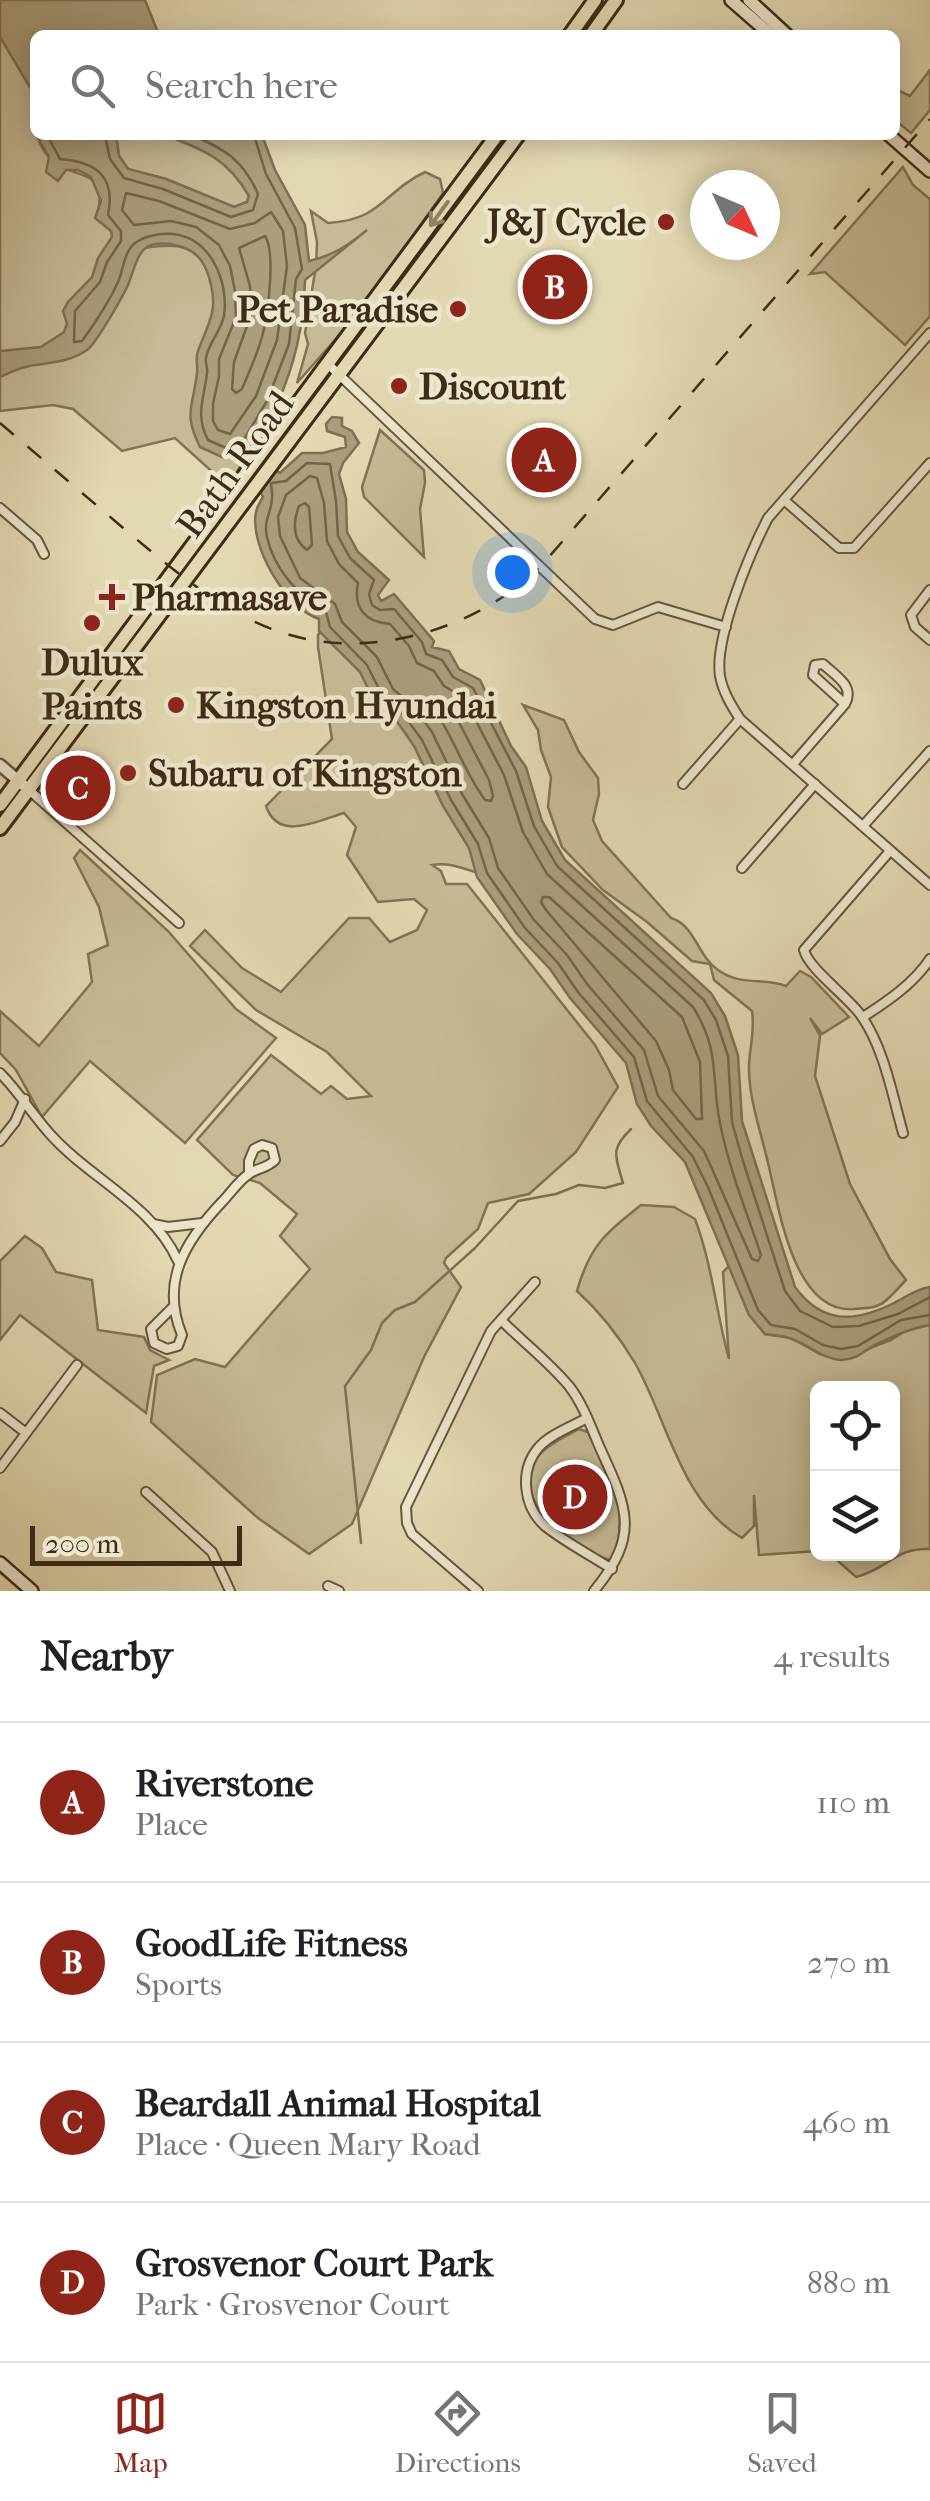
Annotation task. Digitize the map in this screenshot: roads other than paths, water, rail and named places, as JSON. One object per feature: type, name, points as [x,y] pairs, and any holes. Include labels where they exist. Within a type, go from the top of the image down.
[{"type":"main road","points":[[574,30],[595,0]]},
{"type":"main road","points":[[595,30],[616,0]]},
{"type":"main road","points":[[732,0],[765,30]]},
{"type":"main road","points":[[749,0],[782,30]]},
{"type":"main road","name":"Bath Road","points":[[334,369],[494,140]]},
{"type":"main road","name":"Bath Road","points":[[0,828],[23,785],[334,369],[514,140]]},
{"type":"main road","points":[[895,140],[930,171]]},
{"type":"main road","name":"Bath Road","points":[[0,804],[23,785]]},
{"type":"main road","points":[[0,1563],[32,1591]]},
{"type":"street","points":[[930,333],[768,518],[754,546],[720,652],[726,698],[740,719],[930,885]]},
{"type":"street","points":[[334,369],[595,619],[614,625],[658,607],[726,627]]},
{"type":"street","points":[[784,500],[839,548],[854,548],[930,463]]},
{"type":"street","points":[[0,508],[37,540],[44,554]]},
{"type":"street","points":[[930,590],[911,616],[915,627],[930,640]]},
{"type":"street","points":[[792,764],[845,704],[849,696],[847,685],[823,664],[815,664],[814,675],[845,704]]},
{"type":"street","points":[[683,784],[740,719]]},
{"type":"street","points":[[863,826],[930,751]]},
{"type":"street","points":[[0,765],[179,922]]},
{"type":"street","points":[[742,868],[815,784]]},
{"type":"street","points":[[890,851],[804,950],[807,962],[833,982],[862,1017],[880,1054],[902,1132]]},
{"type":"street","points":[[862,1017],[892,998],[922,972],[930,959]]},
{"type":"street","points":[[922,972],[930,980]]},
{"type":"street","points":[[0,1073],[25,1099],[50,1135],[153,1224],[170,1244],[179,1264]]},
{"type":"street","points":[[0,1142],[16,1122],[25,1099]]},
{"type":"street","points":[[16,1122],[26,1117],[42,1123]]},
{"type":"street","points":[[172,1308],[151,1330],[154,1343],[166,1349],[178,1346],[182,1335],[172,1308],[179,1264],[202,1222],[250,1173]]},
{"type":"street","points":[[153,1224],[168,1227],[202,1222]]},
{"type":"street","points":[[478,1591],[412,1534],[406,1523],[406,1507],[492,1330],[535,1282]]},
{"type":"street","points":[[501,1320],[566,1383],[587,1418],[621,1494],[626,1521],[622,1551],[594,1591]]},
{"type":"street","points":[[0,1468],[77,1365]]},
{"type":"street","points":[[0,1414],[26,1433]]},
{"type":"street","points":[[587,1418],[538,1448],[527,1468],[526,1494],[532,1511],[544,1525],[612,1570]]},
{"type":"street","points":[[146,1492],[212,1552],[230,1591]]},
{"type":"street","points":[[328,1586],[339,1591]]},
{"type":"water","points":[[0,0],[145,0],[157,30],[30,30],[30,87],[0,37]]},
{"type":"water","points":[[39,140],[117,140],[119,156],[128,169],[166,179],[234,207],[247,202],[249,196],[241,183],[223,164],[177,140],[264,140],[275,170],[305,225],[309,261],[333,253],[360,236],[305,280],[294,359],[277,404],[250,453],[280,473],[302,453],[346,447],[345,437],[327,431],[326,424],[332,417],[342,418],[342,426],[352,431],[359,443],[339,474],[346,499],[347,532],[358,552],[389,580],[378,595],[381,601],[394,594],[434,641],[432,647],[449,651],[459,669],[480,680],[511,746],[526,767],[542,821],[565,860],[711,993],[725,1016],[738,1055],[742,1121],[795,1287],[816,1308],[828,1314],[852,1316],[879,1310],[930,1287],[930,1325],[841,1360],[786,1337],[765,1334],[749,1315],[685,1162],[651,1126],[637,1104],[626,1063],[517,934],[477,877],[469,848],[396,720],[375,703],[360,672],[319,631],[319,619],[294,603],[272,574],[255,526],[256,510],[263,497],[245,458],[224,458],[200,447],[191,410],[197,354],[213,303],[201,260],[179,246],[148,247],[138,258],[115,309],[87,350],[66,360],[25,367],[0,377],[0,351],[41,347],[64,332],[67,324],[63,311],[92,277],[98,258],[112,237],[111,231],[95,218],[101,201],[91,177],[78,170],[66,170],[58,181],[46,172],[49,157]]},
{"type":"waterway","points":[[361,1543],[345,1386],[371,1350],[382,1323],[395,1310],[415,1302],[475,1248],[518,1201],[579,1185],[605,1188],[623,1183],[617,1148],[631,1129]]},
{"type":"railway","points":[[0,423],[187,580],[252,620],[286,634],[323,642],[363,643],[427,632],[496,601],[541,566],[930,119]]},
{"type":"place","name":"J&J Cycle","points":[[666,222]]},
{"type":"place","name":"GoodLife Fitness","points":[[555,287]]},
{"type":"place","name":"Pet Paradise","points":[[458,309]]},
{"type":"place","name":"Discount","points":[[399,386]]},
{"type":"place","name":"Riverstone","points":[[544,460]]},
{"type":"place","name":"Pharmasave","points":[[112,597]]},
{"type":"place","name":"Dulux Paints","points":[[92,623]]},
{"type":"place","name":"Kingston Hyundai","points":[[176,705]]},
{"type":"place","name":"Subaru of Kingston","points":[[128,773]]},
{"type":"place","name":"Beardall Animal Hospital","points":[[78,788]]},
{"type":"place","name":"Grosvenor Court Park","points":[[575,1497]]}]
